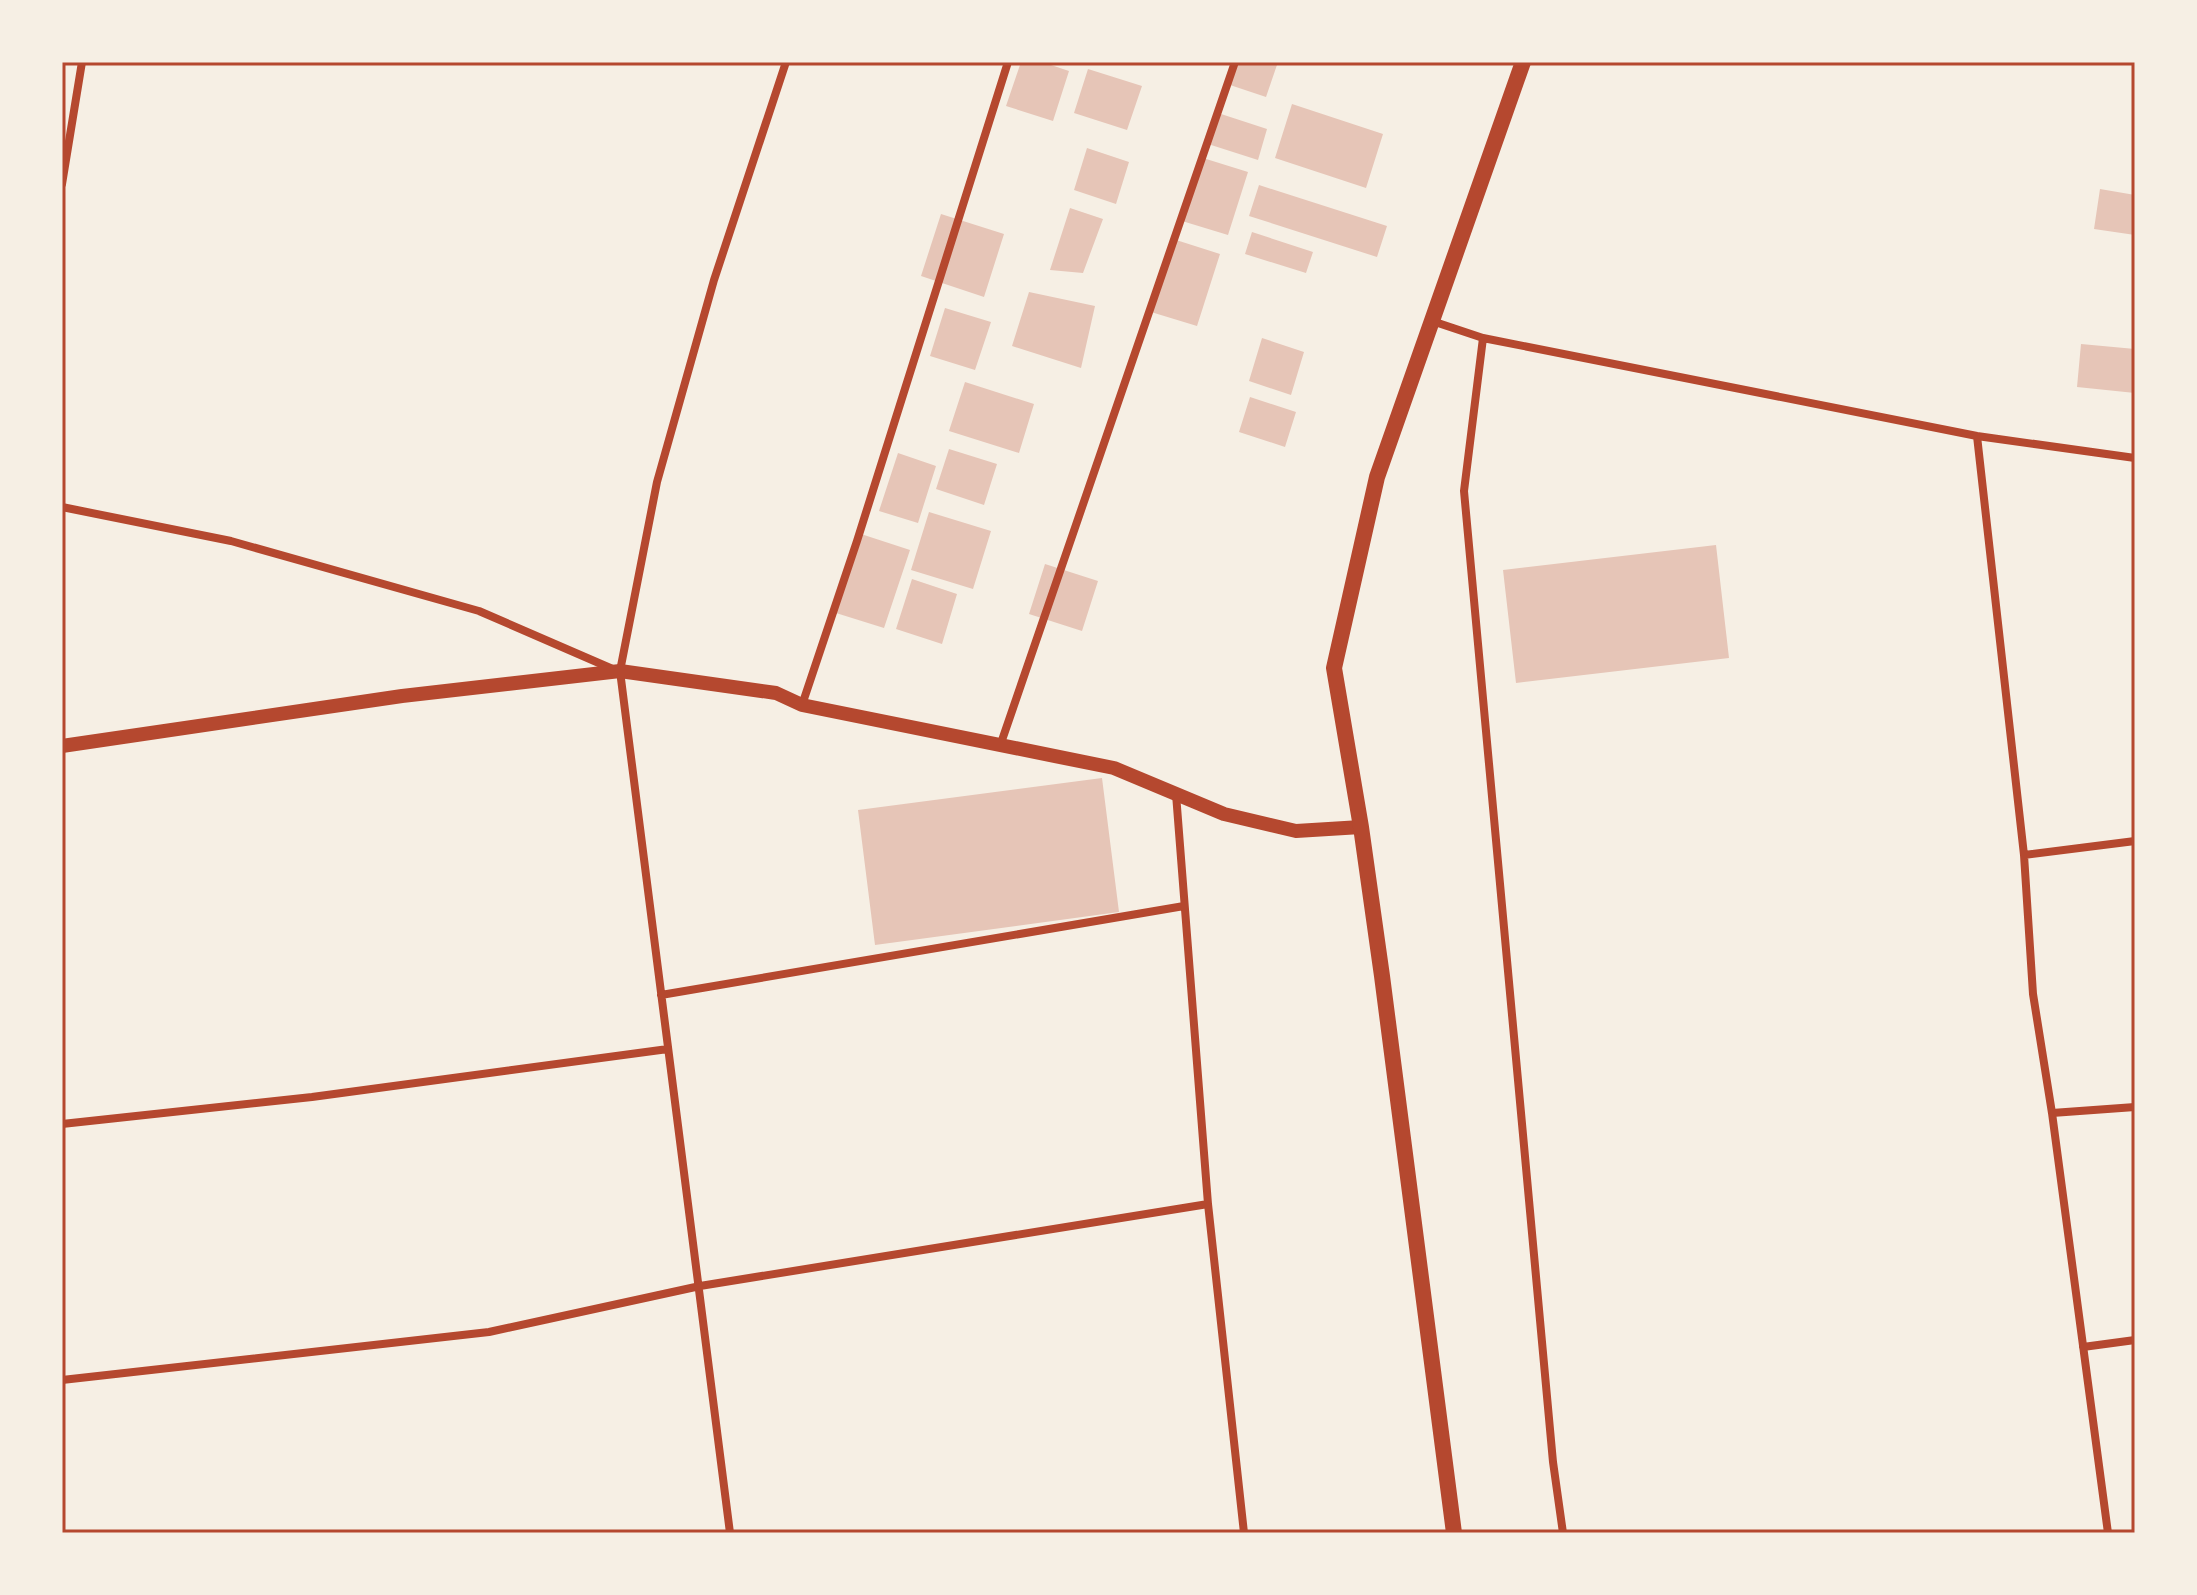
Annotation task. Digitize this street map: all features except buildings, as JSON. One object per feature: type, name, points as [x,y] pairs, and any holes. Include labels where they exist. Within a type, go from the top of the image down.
[{"type":"main road","points":[[1454,1533],[1361,827],[1334,668],[1377,477],[1523,62]]},
{"type":"street","points":[[62,184],[82,62]]},
{"type":"street","points":[[730,1533],[620,671],[657,482],[714,280],[786,62]]},
{"type":"street","points":[[802,705],[1008,62]]},
{"type":"street","points":[[1000,746],[1235,62]]},
{"type":"street","points":[[1431,321],[1483,338],[1977,436],[2135,458]]},
{"type":"street","points":[[1483,338],[1464,491],[1551,1446],[1563,1533]]},
{"type":"street","points":[[1977,436],[2024,855],[2033,994],[2052,1113],[2108,1533]]},
{"type":"street","points":[[62,507],[231,541],[479,611],[620,671]]},
{"type":"street","points":[[62,746],[402,696],[620,671],[776,693],[802,705],[1114,768],[1224,814],[1296,831],[1361,827]]},
{"type":"street","points":[[1176,794],[1208,1204],[1244,1533]]},
{"type":"street","points":[[2024,855],[2135,841]]},
{"type":"street","points":[[661,995],[1184,906]]},
{"type":"street","points":[[62,1124],[312,1097],[668,1049]]},
{"type":"street","points":[[2052,1113],[2135,1107]]},
{"type":"street","points":[[62,1380],[489,1332],[700,1286],[1208,1204]]},
{"type":"street","points":[[2083,1347],[2135,1340]]}]
